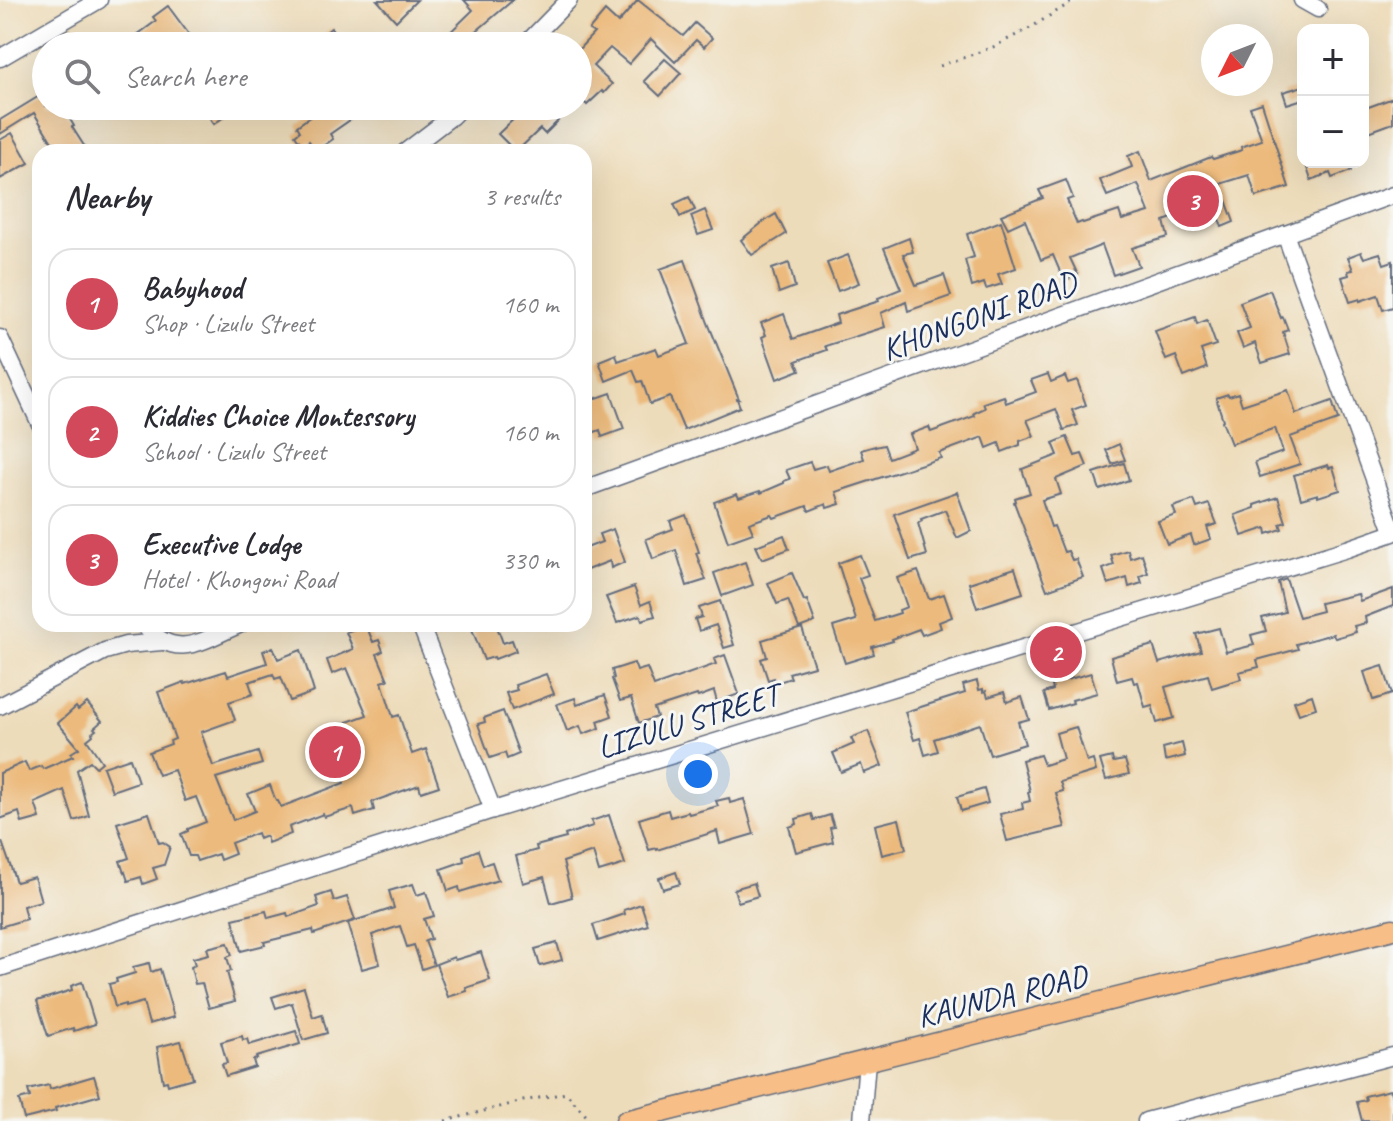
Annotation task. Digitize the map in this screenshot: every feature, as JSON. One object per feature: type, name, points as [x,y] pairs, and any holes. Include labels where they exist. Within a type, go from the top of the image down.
[{"type":"main road","name":"KAUNDA ROAD","points":[[626,1121],[1393,929]]},
{"type":"street","points":[[44,32],[99,0]]},
{"type":"street","points":[[538,32],[569,0]]},
{"type":"street","points":[[1302,0],[1318,9]]},
{"type":"street","points":[[0,58],[32,39]]},
{"type":"street","points":[[416,144],[447,120]]},
{"type":"street","name":"KHONGONI ROAD","points":[[592,486],[1393,195]]},
{"type":"street","points":[[1285,234],[1393,532]]},
{"type":"street","points":[[1,346],[32,394]]},
{"type":"street","name":"LIZULU STREET","points":[[0,968],[493,810],[1317,558],[1393,532]]},
{"type":"street","points":[[151,632],[162,642]]},
{"type":"street","points":[[0,706],[105,651],[126,645],[162,642],[187,646],[221,632]]},
{"type":"street","points":[[423,632],[493,810]]},
{"type":"street","points":[[1146,1121],[1393,1056]]},
{"type":"street","points":[[862,1121],[867,1061]]},
{"type":"path","points":[[940,66],[993,47],[1075,0]]},
{"type":"path","points":[[445,1121],[566,1093],[591,1121]]},
{"type":"building","points":[[377,0],[417,0],[396,21]]},
{"type":"building","points":[[464,0],[513,0],[475,32],[450,32],[473,10]]},
{"type":"building","points":[[638,0],[683,36],[695,23],[712,38],[704,47],[696,40],[675,62],[651,39],[629,64],[610,48],[593,66],[612,84],[592,100],[592,35],[594,33],[589,30],[605,11],[618,23]]},
{"type":"building","points":[[168,6],[187,32],[141,32],[156,21],[153,17]]},
{"type":"building","points":[[665,59],[681,73],[660,96],[644,81]]},
{"type":"building","points":[[1297,88],[1297,101],[1287,104],[1283,92]]},
{"type":"building","points":[[1393,98],[1393,123],[1369,132],[1369,107]]},
{"type":"building","points":[[32,101],[32,114],[0,134],[0,120]]},
{"type":"building","points":[[1262,103],[1289,187],[1256,197],[1249,175],[1220,184],[1234,222],[1222,227],[1214,206],[1209,208],[1207,204],[1164,221],[1168,237],[1132,248],[1139,266],[1113,275],[1102,245],[1070,258],[1078,275],[1064,281],[1053,255],[1041,260],[1025,220],[1008,228],[1001,215],[1043,198],[1039,190],[1066,180],[1073,198],[1067,200],[1077,224],[1119,211],[1122,220],[1149,212],[1138,184],[1107,196],[1100,180],[1132,167],[1128,156],[1140,151],[1151,181],[1211,157],[1242,150],[1241,147],[1262,140],[1250,107]]},
{"type":"building","points":[[38,120],[70,120],[83,144],[53,144]]},
{"type":"building","points":[[305,120],[350,120],[330,134],[333,139],[326,144],[311,144],[309,141],[302,144],[295,135],[300,131],[297,126]]},
{"type":"building","points":[[513,120],[558,121],[545,134],[540,129],[524,144],[508,144],[498,134]]},
{"type":"building","points":[[12,133],[29,163],[0,179],[0,140]]},
{"type":"building","points":[[1307,168],[1350,168],[1351,171],[1332,178],[1330,173],[1311,180]]},
{"type":"building","points":[[689,197],[695,210],[680,217],[674,204]]},
{"type":"building","points":[[705,210],[713,230],[698,235],[691,216]]},
{"type":"building","points":[[776,214],[786,234],[752,255],[741,240]]},
{"type":"building","points":[[1001,221],[1016,268],[998,274],[1002,284],[986,289],[984,283],[972,287],[965,260],[974,257],[967,234]]},
{"type":"building","points":[[909,238],[913,252],[903,254],[916,285],[944,275],[951,296],[908,311],[906,302],[881,313],[885,327],[825,346],[827,350],[796,361],[800,370],[777,379],[762,337],[766,335],[761,323],[784,314],[793,339],[838,323],[836,315],[879,301],[878,298],[901,289],[884,248]]},
{"type":"building","points":[[1361,252],[1364,258],[1380,253],[1384,264],[1393,261],[1393,307],[1383,310],[1378,295],[1350,302],[1342,277],[1353,270],[1348,257]]},
{"type":"building","points":[[848,255],[859,283],[838,291],[827,263]]},
{"type":"building","points":[[685,260],[740,407],[684,430],[670,397],[650,404],[642,381],[638,382],[633,370],[606,381],[599,361],[616,354],[618,361],[656,348],[659,355],[689,344],[660,269]]},
{"type":"building","points":[[789,263],[795,287],[779,293],[772,269]]},
{"type":"building","points":[[1270,290],[1288,330],[1283,332],[1290,354],[1262,363],[1255,343],[1243,348],[1237,333],[1250,328],[1240,302]]},
{"type":"building","points":[[1195,317],[1197,324],[1207,320],[1216,345],[1201,350],[1207,368],[1184,377],[1176,356],[1166,360],[1155,331]]},
{"type":"building","points":[[1048,374],[1051,382],[1065,376],[1068,383],[1077,380],[1086,405],[1072,410],[1078,425],[1064,430],[1056,409],[1027,420],[1034,436],[1020,441],[1020,445],[1002,452],[999,443],[987,448],[983,437],[939,453],[941,458],[836,492],[840,504],[827,508],[826,504],[809,511],[807,506],[749,523],[753,533],[728,542],[714,502],[737,494],[739,498],[761,493],[790,479],[786,470],[810,462],[813,469],[827,465],[829,471],[864,459],[861,450],[884,445],[889,458],[915,448],[910,434],[929,427],[931,432],[975,416],[974,413],[985,408],[983,403],[1004,396],[1006,403],[1036,392],[1031,380]]},
{"type":"building","points":[[1288,390],[1296,414],[1332,401],[1338,420],[1290,437],[1300,464],[1260,477],[1255,462],[1283,452],[1275,428],[1231,444],[1216,398],[1238,393],[1242,405]]},
{"type":"building","points":[[611,393],[624,429],[602,437],[600,430],[592,433],[592,400]]},
{"type":"building","points":[[1067,437],[1075,456],[1082,454],[1087,466],[1056,479],[1061,494],[1042,500],[1064,552],[1068,551],[1072,560],[1076,559],[1083,577],[1047,590],[1014,502],[1015,498],[1030,493],[1022,469],[1058,455],[1053,443]]},
{"type":"building","points":[[1119,444],[1125,460],[1112,464],[1106,450]]},
{"type":"building","points":[[1124,463],[1129,480],[1100,490],[1094,473]]},
{"type":"building","points":[[1328,465],[1329,468],[1333,467],[1340,490],[1301,499],[1294,475]]},
{"type":"building","points":[[957,492],[971,531],[957,538],[945,510],[921,519],[918,523],[927,555],[910,560],[894,514]]},
{"type":"building","points":[[1278,497],[1286,522],[1280,524],[1282,529],[1267,534],[1266,528],[1242,536],[1235,515]]},
{"type":"building","points":[[1194,500],[1197,508],[1209,504],[1217,524],[1207,527],[1211,539],[1194,545],[1191,535],[1167,544],[1158,521],[1176,515],[1173,507]]},
{"type":"building","points":[[686,515],[706,580],[687,586],[676,550],[653,559],[646,539],[673,529],[670,521]]},
{"type":"building","points":[[613,529],[625,562],[611,568],[610,561],[592,568],[592,546],[602,542],[599,534]]},
{"type":"building","points":[[784,535],[789,549],[762,559],[756,546]]},
{"type":"building","points":[[1128,550],[1130,558],[1142,554],[1148,573],[1140,576],[1142,583],[1129,587],[1127,578],[1108,584],[1103,569],[1114,565],[1111,555]]},
{"type":"building","points":[[860,555],[868,575],[859,578],[875,621],[900,613],[899,610],[907,607],[897,578],[918,571],[929,599],[944,594],[952,617],[939,622],[941,628],[922,635],[919,629],[872,647],[874,654],[845,663],[833,627],[856,620],[838,563]]},
{"type":"building","points":[[745,562],[753,585],[722,596],[714,573]]},
{"type":"building","points":[[1015,568],[1023,593],[977,608],[969,583]]},
{"type":"building","points":[[792,573],[815,622],[799,628],[788,600],[777,604],[768,583]]},
{"type":"building","points":[[1286,579],[1299,617],[1322,611],[1320,603],[1358,594],[1360,601],[1393,589],[1393,606],[1365,617],[1366,623],[1354,626],[1356,632],[1335,638],[1333,634],[1296,644],[1298,649],[1257,660],[1259,667],[1239,672],[1241,679],[1212,688],[1208,675],[1165,687],[1174,718],[1157,723],[1152,705],[1145,707],[1138,682],[1134,683],[1132,677],[1117,681],[1111,657],[1153,645],[1159,663],[1201,651],[1196,634],[1219,628],[1226,652],[1254,645],[1251,635],[1266,631],[1262,618],[1285,612],[1278,582]]},
{"type":"building","points":[[634,587],[641,605],[650,601],[655,616],[642,620],[640,615],[617,623],[606,597]]},
{"type":"building","points":[[720,601],[734,645],[724,648],[716,625],[699,631],[695,619],[702,617],[699,608]]},
{"type":"building","points":[[802,628],[814,666],[789,673],[791,678],[776,683],[774,678],[768,680],[761,659],[767,657],[762,640]]},
{"type":"building","points":[[346,632],[369,632],[373,642],[379,640],[383,651],[377,654],[388,680],[382,682],[393,717],[399,715],[412,754],[426,749],[439,786],[421,792],[419,785],[372,802],[374,810],[355,816],[353,808],[324,817],[323,814],[289,827],[291,834],[268,843],[266,836],[259,839],[257,833],[231,843],[235,854],[220,860],[218,854],[197,861],[195,856],[189,856],[181,834],[206,822],[196,797],[185,801],[174,770],[158,775],[149,752],[171,744],[170,741],[175,739],[158,692],[184,682],[226,671],[228,676],[267,663],[263,651],[273,647],[278,659],[301,650],[314,692],[290,701],[281,677],[275,679],[273,674],[249,682],[253,694],[229,702],[235,720],[201,732],[213,766],[258,752],[262,764],[216,778],[233,820],[255,811],[248,794],[270,785],[281,807],[344,783],[337,760],[344,757],[336,726],[367,715],[347,668],[332,674],[327,660],[353,649]]},
{"type":"building","points":[[473,632],[499,632],[503,643],[512,640],[516,651],[484,660]]},
{"type":"building","points":[[725,655],[739,694],[717,702],[714,691],[697,695],[654,709],[657,717],[639,723],[631,698],[620,701],[612,679],[612,670],[634,663],[637,671],[647,668],[654,686],[716,664],[714,659]]},
{"type":"building","points":[[1383,666],[1392,694],[1373,700],[1364,672]]},
{"type":"building","points":[[1091,673],[1097,693],[1049,710],[1044,693],[1053,690],[1051,681]]},
{"type":"building","points":[[546,674],[554,694],[512,710],[506,693],[517,690],[515,685]]},
{"type":"building","points":[[977,681],[979,690],[986,691],[988,697],[1004,692],[1007,702],[1022,697],[1029,719],[1018,722],[1025,744],[990,755],[980,724],[934,739],[938,751],[925,755],[920,738],[914,740],[905,712],[965,693],[963,685]]},
{"type":"building","points":[[605,695],[612,716],[598,721],[600,728],[583,734],[580,726],[567,731],[557,704],[575,698],[577,705]]},
{"type":"building","points":[[1312,695],[1316,708],[1299,714],[1294,701]]},
{"type":"building","points":[[87,703],[102,721],[87,740],[102,762],[96,767],[90,761],[77,770],[89,816],[74,821],[64,790],[35,803],[40,818],[22,823],[19,812],[0,819],[0,773],[25,762],[29,771],[41,766],[43,769],[73,756],[71,753],[79,748],[58,723],[76,707],[78,710]]},
{"type":"building","points":[[503,711],[519,754],[507,759],[505,753],[490,758],[478,724],[485,722],[484,718]]},
{"type":"building","points":[[1076,727],[1087,762],[1093,760],[1096,771],[1060,782],[1063,791],[1056,793],[1065,827],[1007,841],[1000,814],[1023,809],[1022,803],[1030,801],[1022,760],[1040,755],[1044,765],[1063,759],[1056,733]]},
{"type":"building","points":[[868,731],[882,766],[864,773],[861,764],[841,772],[833,753],[854,744],[851,738]]},
{"type":"building","points":[[1182,743],[1185,756],[1165,761],[1163,748]]},
{"type":"building","points":[[1112,757],[1113,762],[1125,760],[1129,774],[1106,780],[1100,760]]},
{"type":"building","points":[[130,758],[138,782],[112,791],[103,767]]},
{"type":"building","points":[[984,789],[988,803],[961,811],[957,797]]},
{"type":"building","points":[[729,798],[730,803],[744,799],[754,834],[720,844],[717,831],[649,850],[639,819],[668,810],[670,817],[689,814],[718,806],[716,801]]},
{"type":"building","points":[[149,813],[159,843],[170,847],[164,865],[153,868],[157,879],[143,884],[141,877],[128,881],[124,873],[120,861],[129,858],[117,823]]},
{"type":"building","points":[[812,814],[814,820],[830,815],[834,827],[830,828],[833,842],[796,852],[789,827],[797,824],[796,819]]},
{"type":"building","points":[[609,815],[625,864],[599,872],[593,852],[563,862],[572,897],[551,903],[544,877],[523,883],[516,856],[537,850],[536,846],[566,838],[565,835],[593,826],[591,821]]},
{"type":"building","points":[[899,819],[906,849],[882,855],[875,825]]},
{"type":"building","points":[[0,842],[16,882],[34,877],[41,901],[23,906],[26,919],[0,927]]},
{"type":"building","points":[[478,850],[483,865],[492,862],[498,880],[460,892],[459,887],[448,891],[441,869],[464,861],[463,856]]},
{"type":"building","points":[[676,872],[680,884],[663,889],[659,878]]},
{"type":"building","points":[[754,883],[758,896],[738,902],[734,889]]},
{"type":"building","points":[[413,884],[417,895],[426,892],[434,916],[424,919],[431,939],[425,941],[434,965],[422,969],[414,945],[407,947],[400,926],[372,935],[380,964],[362,969],[348,923],[394,908],[389,891]]},
{"type":"building","points":[[331,892],[334,901],[347,897],[355,920],[314,934],[313,930],[241,951],[233,919],[266,911],[268,918],[287,913],[288,917],[319,906],[316,897]]},
{"type":"building","points":[[641,904],[648,925],[598,941],[593,925],[625,914],[624,910]]},
{"type":"building","points":[[228,943],[232,955],[227,957],[231,971],[227,972],[235,1001],[209,1008],[202,983],[195,984],[191,967],[195,965],[193,958],[209,954],[207,948]]},
{"type":"building","points":[[557,943],[562,960],[540,966],[535,949]]},
{"type":"building","points":[[481,952],[490,980],[448,997],[436,964]]},
{"type":"building","points":[[149,963],[151,972],[160,969],[174,1017],[149,1024],[143,1002],[115,1007],[109,984],[135,973],[133,967]]},
{"type":"building","points":[[82,982],[95,1024],[48,1036],[37,1001],[72,990],[71,986]]},
{"type":"building","points":[[304,987],[313,1017],[322,1014],[327,1033],[303,1040],[292,1003],[276,1008],[272,997]]},
{"type":"building","points":[[296,1031],[300,1044],[256,1057],[253,1060],[255,1067],[226,1076],[222,1064],[227,1063],[221,1042],[242,1036],[249,1045]]},
{"type":"building","points":[[181,1041],[193,1078],[168,1085],[167,1081],[163,1082],[157,1047]]},
{"type":"building","points":[[94,1076],[100,1095],[24,1119],[19,1100],[30,1097],[28,1090],[49,1085],[50,1089]]},
{"type":"building","points":[[1390,1090],[1393,1121],[1362,1121],[1357,1102],[1366,1100],[1365,1096]]},
{"type":"place","name":"Executive Lodge","points":[[1193,201]]},
{"type":"place","name":"Kiddies Choice Montessory","points":[[1056,652]]},
{"type":"place","name":"Babyhood","points":[[335,752]]}]
